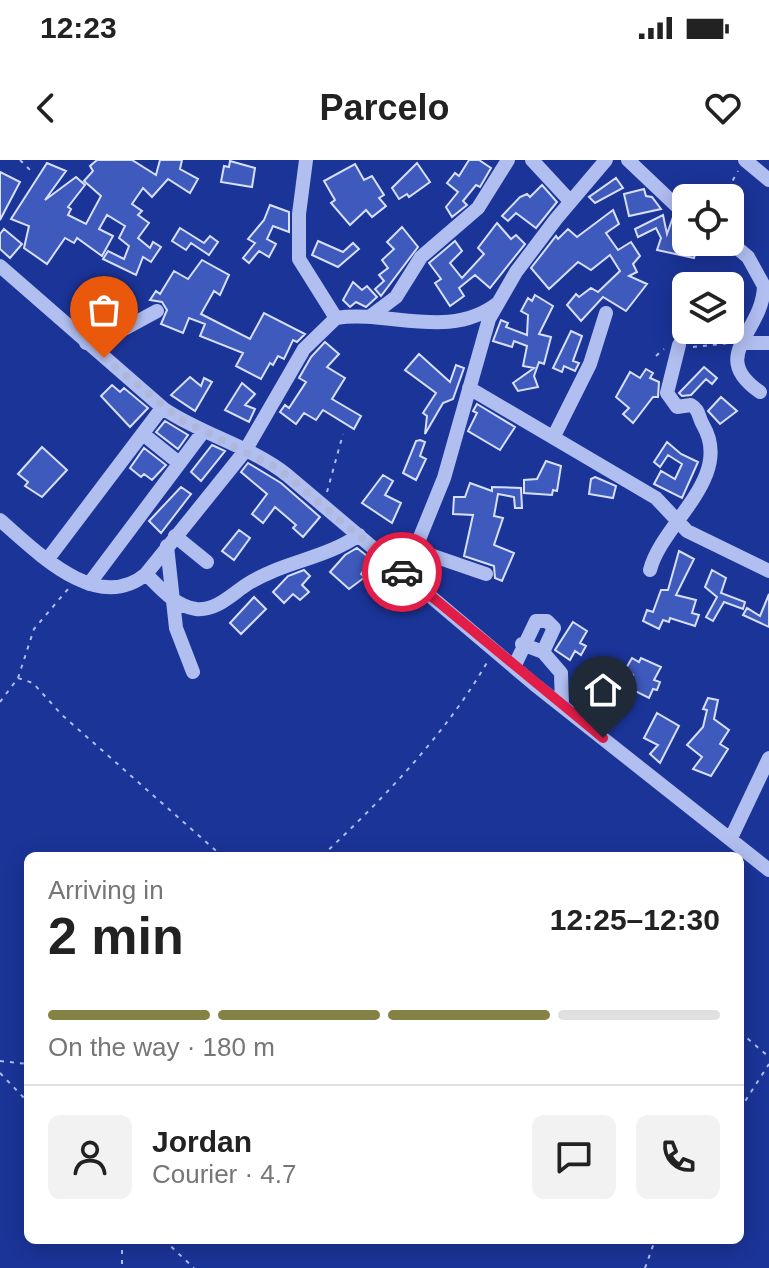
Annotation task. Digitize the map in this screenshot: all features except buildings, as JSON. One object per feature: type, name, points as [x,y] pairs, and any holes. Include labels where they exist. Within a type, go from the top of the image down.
[{"type":"street","points":[[306,160],[299,214],[299,259],[336,318]]},
{"type":"street","points":[[372,315],[396,297],[421,257],[478,208],[508,160]]},
{"type":"street","points":[[532,160],[570,201]]},
{"type":"street","points":[[405,574],[444,478],[477,351],[498,303],[570,201],[606,160]]},
{"type":"street","points":[[628,160],[672,202]]},
{"type":"street","points":[[745,160],[769,180]]},
{"type":"street","points":[[744,254],[764,286],[762,304],[744,341]]},
{"type":"street","points":[[0,266],[162,408],[279,469],[514,667],[769,870]]},
{"type":"street","points":[[0,520],[47,560],[84,582],[125,586],[146,574],[245,451],[297,358],[336,318],[372,315],[439,324],[477,316],[498,303]]},
{"type":"street","points":[[86,343],[109,337],[157,311]]},
{"type":"street","points":[[554,436],[590,364],[606,313]]},
{"type":"street","points":[[744,343],[769,343]]},
{"type":"street","points":[[742,344],[735,356],[738,374],[760,392]]},
{"type":"street","points":[[650,570],[659,548],[701,483],[712,451],[709,435],[696,408],[677,407],[668,396],[668,383],[679,345]]},
{"type":"street","points":[[469,388],[656,498],[678,523],[769,571]]},
{"type":"street","points":[[47,560],[162,408]]},
{"type":"street","points":[[84,582],[203,432]]},
{"type":"street","points":[[143,434],[179,463]]},
{"type":"street","points":[[146,574],[174,600],[195,609],[211,607],[250,582],[301,559],[330,553],[359,535]]},
{"type":"street","points":[[171,541],[207,562]]},
{"type":"street","points":[[171,541],[176,628],[193,672]]},
{"type":"street","points":[[416,550],[486,574]]},
{"type":"street","points":[[514,667],[522,644],[536,621],[547,621],[554,632],[543,652]]},
{"type":"street","points":[[522,644],[543,652],[563,677],[562,706]]},
{"type":"street","points":[[731,838],[769,758]]},
{"type":"path","points":[[20,160],[32,172]]},
{"type":"path","points":[[731,184],[745,160]]},
{"type":"path","points":[[656,356],[668,346],[688,348],[732,344]]},
{"type":"path","points":[[323,505],[343,434]]},
{"type":"path","points":[[0,702],[18,678],[34,629],[84,582]]},
{"type":"path","points":[[326,852],[457,710],[494,650]]},
{"type":"path","points":[[18,678],[33,683],[62,715],[217,852]]},
{"type":"path","points":[[744,1035],[769,1057]]},
{"type":"path","points":[[0,1061],[24,1064]]},
{"type":"path","points":[[744,1103],[769,1064]]},
{"type":"path","points":[[0,1073],[24,1098]]},
{"type":"path","points":[[122,1244],[122,1268]]},
{"type":"path","points":[[168,1244],[194,1268]]},
{"type":"path","points":[[645,1268],[654,1244]]},
{"type":"way so far","points":[[104,358],[164,409],[203,432],[271,463],[402,572]]},
{"type":"route","points":[[402,572],[603,738]]}]
